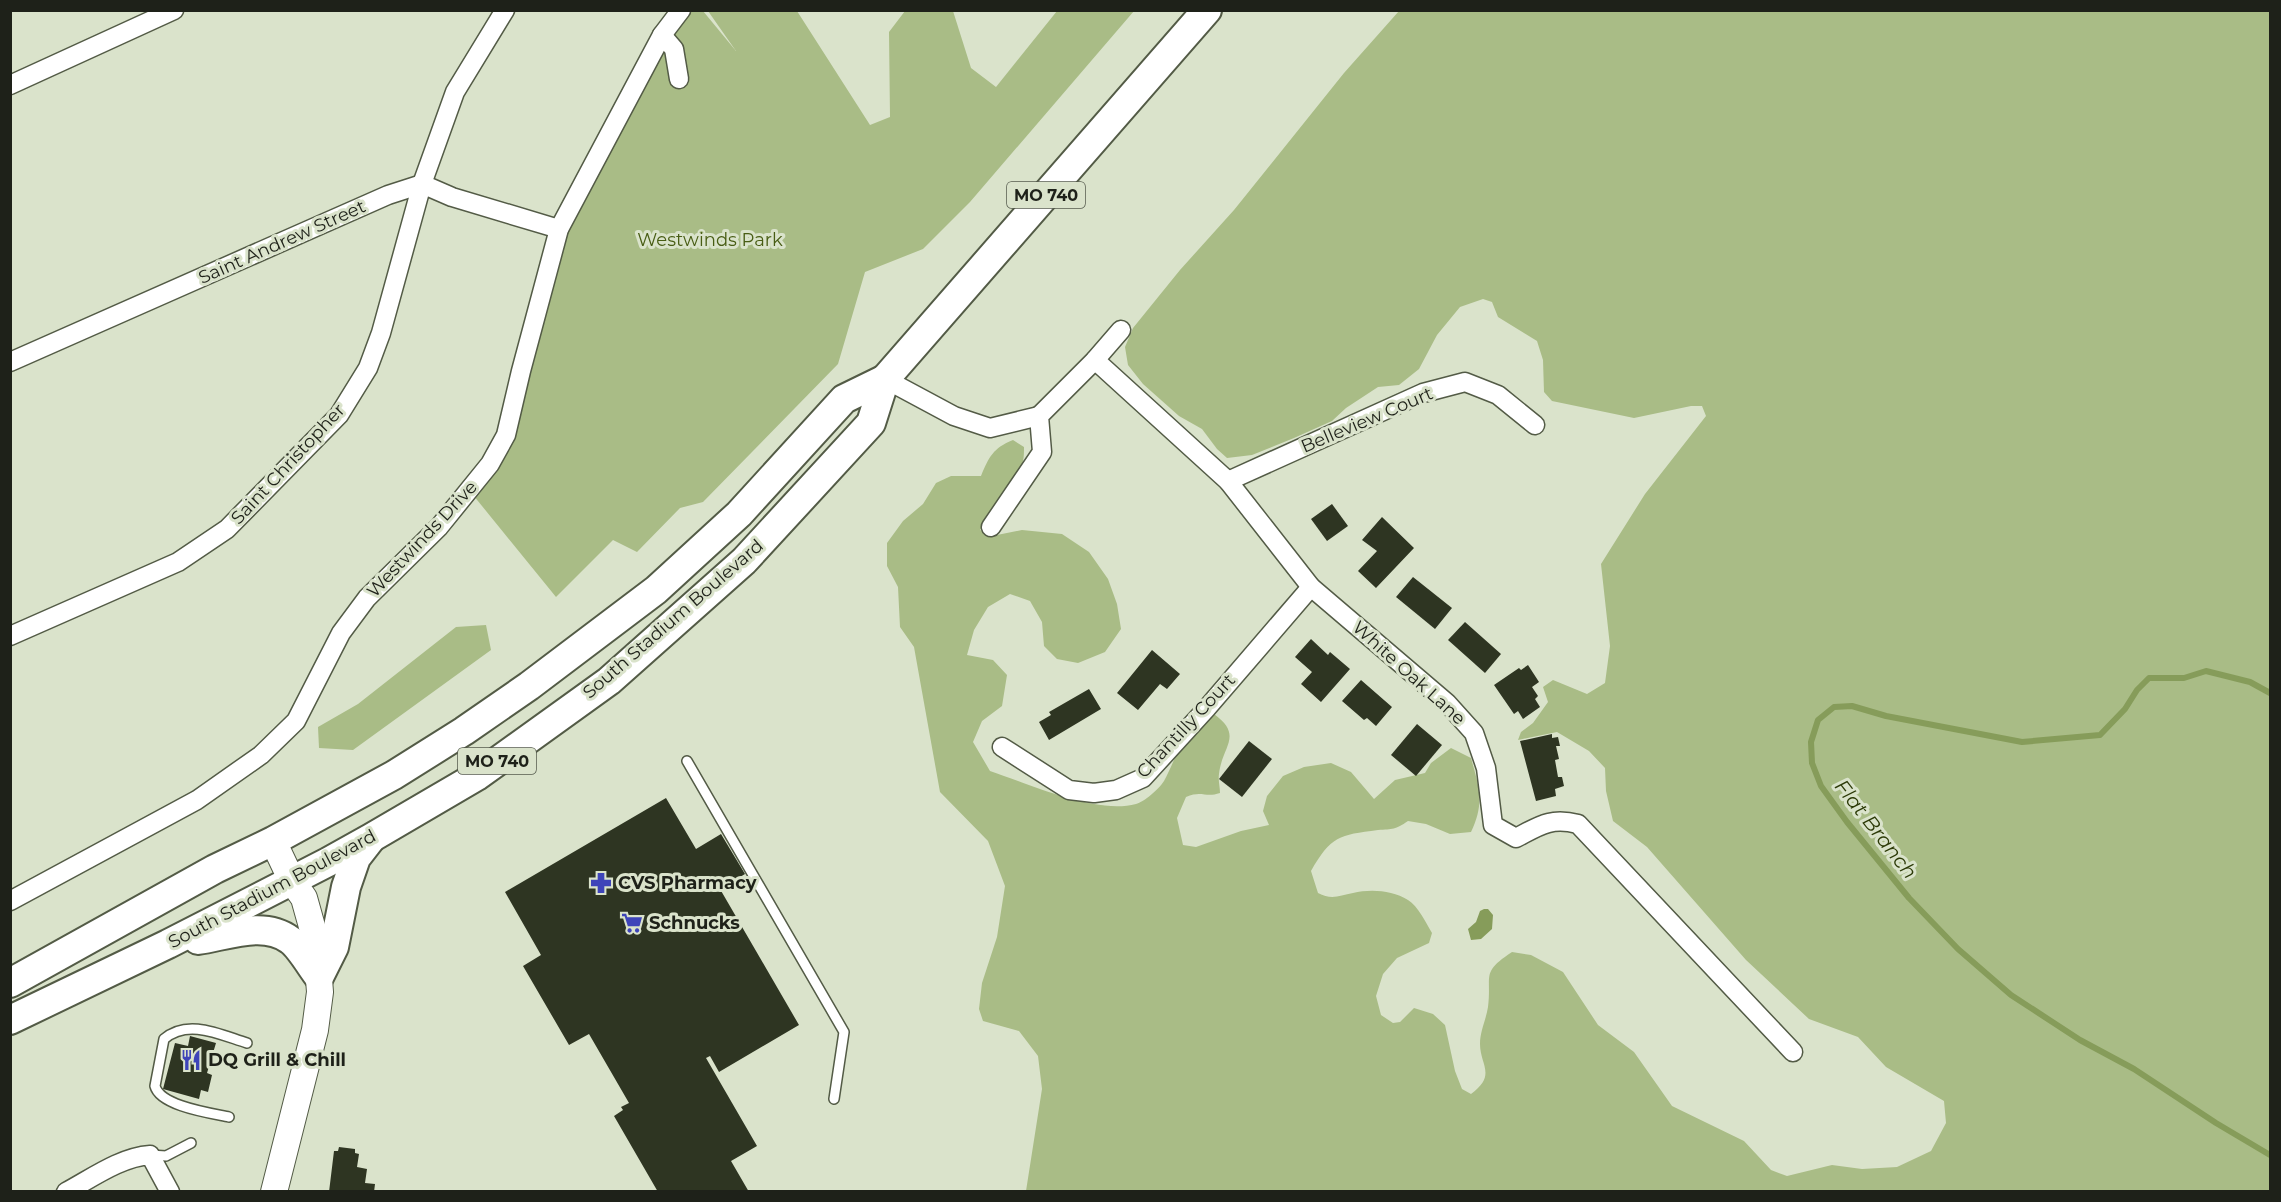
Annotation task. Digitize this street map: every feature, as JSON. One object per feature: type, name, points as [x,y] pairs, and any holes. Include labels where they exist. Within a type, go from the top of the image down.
[{"type":"main road","name":"South Stadium Boulevard","points":[[10,1020],[168,944],[371,838],[477,776],[609,681],[744,561],[871,423],[885,379],[1207,10]]},
{"type":"main road","name":"MO 740","points":[[10,983],[215,869],[273,841],[394,775],[454,737],[590,641],[656,590],[739,513],[844,399],[885,379]]},
{"type":"main road","points":[[168,944],[211,938],[244,930],[267,931],[290,940],[319,977],[334,947],[346,887],[356,858],[371,838]]},
{"type":"street","points":[[10,85],[174,10]]},
{"type":"street","name":"Saint Christopher","points":[[10,636],[178,562],[227,529],[339,415],[368,368],[381,333],[422,184],[455,92],[505,10]]},
{"type":"street","name":"Westwinds Drive","points":[[10,901],[196,800],[261,755],[296,721],[341,633],[367,598],[447,518],[490,464],[506,435],[559,229],[662,35],[681,10]]},
{"type":"street","points":[[662,35],[674,49],[679,79]]},
{"type":"street","points":[[422,184],[452,197],[559,229]]},
{"type":"street","name":"Saint Andrew Street","points":[[10,362],[388,195],[422,184]]},
{"type":"street","points":[[885,379],[954,416],[990,428],[1039,416],[1095,360],[1121,330]]},
{"type":"street","name":"White Oak Lane","points":[[1095,360],[1228,481],[1311,587],[1447,703],[1474,733],[1486,768],[1493,825],[1516,838],[1549,821],[1562,820],[1578,824],[1793,1052]]},
{"type":"street","name":"Belleview Court","points":[[1228,481],[1423,393],[1465,382],[1498,395],[1535,425]]},
{"type":"street","points":[[991,526],[1042,452],[1039,416]]},
{"type":"street","name":"Chantilly Court","points":[[1002,747],[1069,790],[1094,793],[1116,790],[1143,778],[1207,708],[1311,587]]},
{"type":"street","points":[[273,841],[292,881],[304,898],[316,941],[320,992],[315,1030],[274,1191]]},
{"type":"street","points":[[66,1191],[124,1161],[150,1155],[170,1191]]},
{"type":"lane","points":[[687,761],[843,1032],[834,1099]]},
{"type":"lane","points":[[229,1117],[182,1106],[166,1100],[156,1092],[155,1086],[164,1039],[175,1031],[188,1028],[247,1043]]},
{"type":"lane","points":[[150,1155],[165,1156],[191,1143]]},
{"type":"green space","name":"Westwinds Park","points":[[681,11],[703,11],[736,51],[708,11],[797,11],[870,125],[890,117],[889,32],[905,11],[953,11],[971,68],[996,87],[1057,11],[1134,11],[970,202],[923,249],[865,272],[838,364],[703,502],[680,508],[637,552],[613,540],[556,597],[469,490],[490,464],[559,229]]},
{"type":"green space","points":[[1399,11],[2270,11],[2270,1191],[1026,1191],[1042,1089],[1038,1056],[1019,1031],[983,1021],[979,1009],[982,983],[997,937],[1005,886],[988,841],[940,792],[914,647],[900,627],[898,587],[887,566],[887,543],[903,521],[923,504],[936,483],[951,476],[981,476],[992,454],[1013,440],[1024,447],[1020,469],[1011,487],[980,530],[997,535],[1022,530],[1062,534],[1089,552],[1108,579],[1117,604],[1121,629],[1105,652],[1078,663],[1057,659],[1044,646],[1042,622],[1030,601],[1010,594],[988,607],[974,630],[967,655],[993,660],[1007,675],[1002,706],[982,721],[973,742],[990,771],[1083,802],[1120,806],[1136,804],[1147,798],[1162,784],[1181,744],[1190,731],[1214,714],[1223,722],[1230,735],[1219,774],[1220,793],[1196,794],[1186,797],[1177,818],[1183,845],[1196,847],[1241,831],[1269,825],[1263,811],[1267,796],[1283,776],[1304,767],[1331,763],[1351,772],[1374,799],[1395,780],[1425,773],[1431,763],[1451,748],[1471,758],[1476,778],[1479,803],[1471,832],[1450,834],[1426,824],[1408,821],[1394,828],[1345,836],[1337,839],[1324,851],[1311,871],[1318,893],[1323,895],[1335,897],[1367,891],[1388,892],[1408,900],[1418,910],[1432,933],[1429,943],[1397,958],[1383,974],[1376,996],[1381,1015],[1393,1023],[1400,1022],[1414,1008],[1433,1014],[1445,1025],[1455,1071],[1462,1089],[1471,1094],[1483,1081],[1485,1070],[1480,1039],[1488,1007],[1491,970],[1512,952],[1531,955],[1563,972],[1598,1025],[1634,1052],[1672,1106],[1744,1141],[1771,1170],[1787,1176],[1832,1165],[1862,1169],[1897,1167],[1931,1151],[1946,1123],[1944,1101],[1886,1067],[1858,1037],[1809,1019],[1746,960],[1647,847],[1613,821],[1606,791],[1605,768],[1589,751],[1557,732],[1518,740],[1521,732],[1533,723],[1548,702],[1543,687],[1553,680],[1587,694],[1605,683],[1610,646],[1601,564],[1645,494],[1706,416],[1702,406],[1691,406],[1634,418],[1552,401],[1544,392],[1543,360],[1537,341],[1498,317],[1492,302],[1483,299],[1460,307],[1437,335],[1419,369],[1399,385],[1378,387],[1346,408],[1332,421],[1252,455],[1227,458],[1202,429],[1179,416],[1143,384],[1128,365],[1125,347],[1133,328],[1180,270],[1234,210],[1344,73]]},
{"type":"green space","points":[[486,625],[491,650],[353,750],[319,748],[318,727],[358,704],[456,627]]},
{"type":"shaded area","points":[[1488,909],[1493,915],[1492,929],[1481,939],[1471,940],[1468,929],[1476,922],[1480,911]]},
{"type":"building","points":[[1332,504],[1348,526],[1327,541],[1311,519]]},
{"type":"building","points":[[1382,517],[1414,548],[1376,588],[1358,571],[1377,551],[1362,540]]},
{"type":"building","points":[[1413,577],[1452,608],[1435,629],[1396,597]]},
{"type":"building","points":[[1465,622],[1501,654],[1485,673],[1448,640]]},
{"type":"building","points":[[1311,639],[1328,655],[1330,652],[1350,669],[1321,702],[1301,684],[1312,672],[1295,657]]},
{"type":"building","points":[[1152,650],[1180,674],[1167,689],[1160,684],[1138,710],[1117,693]]},
{"type":"building","points":[[1528,665],[1539,682],[1532,687],[1538,696],[1535,699],[1540,707],[1523,719],[1518,711],[1514,714],[1494,685],[1519,668],[1521,670]]},
{"type":"building","points":[[1361,680],[1392,707],[1376,726],[1367,718],[1364,720],[1342,701]]},
{"type":"building","points":[[1089,689],[1101,709],[1049,740],[1039,722],[1051,715],[1049,712]]},
{"type":"building","points":[[1417,724],[1442,745],[1416,776],[1391,755]]},
{"type":"building","points":[[1552,734],[1552,738],[1558,737],[1560,746],[1556,746],[1559,759],[1555,760],[1558,777],[1562,777],[1564,786],[1555,789],[1556,796],[1536,801],[1520,741]]},
{"type":"building","points":[[1249,741],[1272,759],[1242,797],[1219,779]]},
{"type":"building","name":"Schnucks","points":[[666,798],[696,849],[721,834],[745,874],[720,889],[799,1025],[719,1072],[710,1056],[706,1058],[757,1146],[731,1161],[749,1192],[658,1192],[614,1116],[623,1110],[621,1107],[629,1103],[589,1034],[569,1045],[523,966],[541,955],[505,892]]},
{"type":"building","name":"DQ Grill & Chill","points":[[190,1036],[216,1043],[207,1073],[212,1075],[208,1092],[201,1090],[199,1099],[163,1089],[175,1043],[188,1046]]},
{"type":"building","points":[[339,1147],[355,1149],[355,1153],[359,1154],[357,1167],[367,1169],[365,1183],[375,1184],[374,1192],[329,1192],[334,1151],[338,1151]]},
{"type":"waterway","name":"Flat Branch","points":[[2270,693],[2250,682],[2206,671],[2184,678],[2149,678],[2137,690],[2125,709],[2100,735],[2022,742],[1886,716],[1852,706],[1834,707],[1818,720],[1811,742],[1812,763],[1821,786],[1909,898],[1958,949],[2011,995],[2080,1040],[2134,1069],[2216,1123],[2270,1155]]},
{"type":"place","name":"CVS Pharmacy","points":[[601,883]]},
{"type":"place","name":"Schnucks","points":[[632,923]]},
{"type":"place","name":"DQ Grill & Chill","points":[[191,1060]]}]
